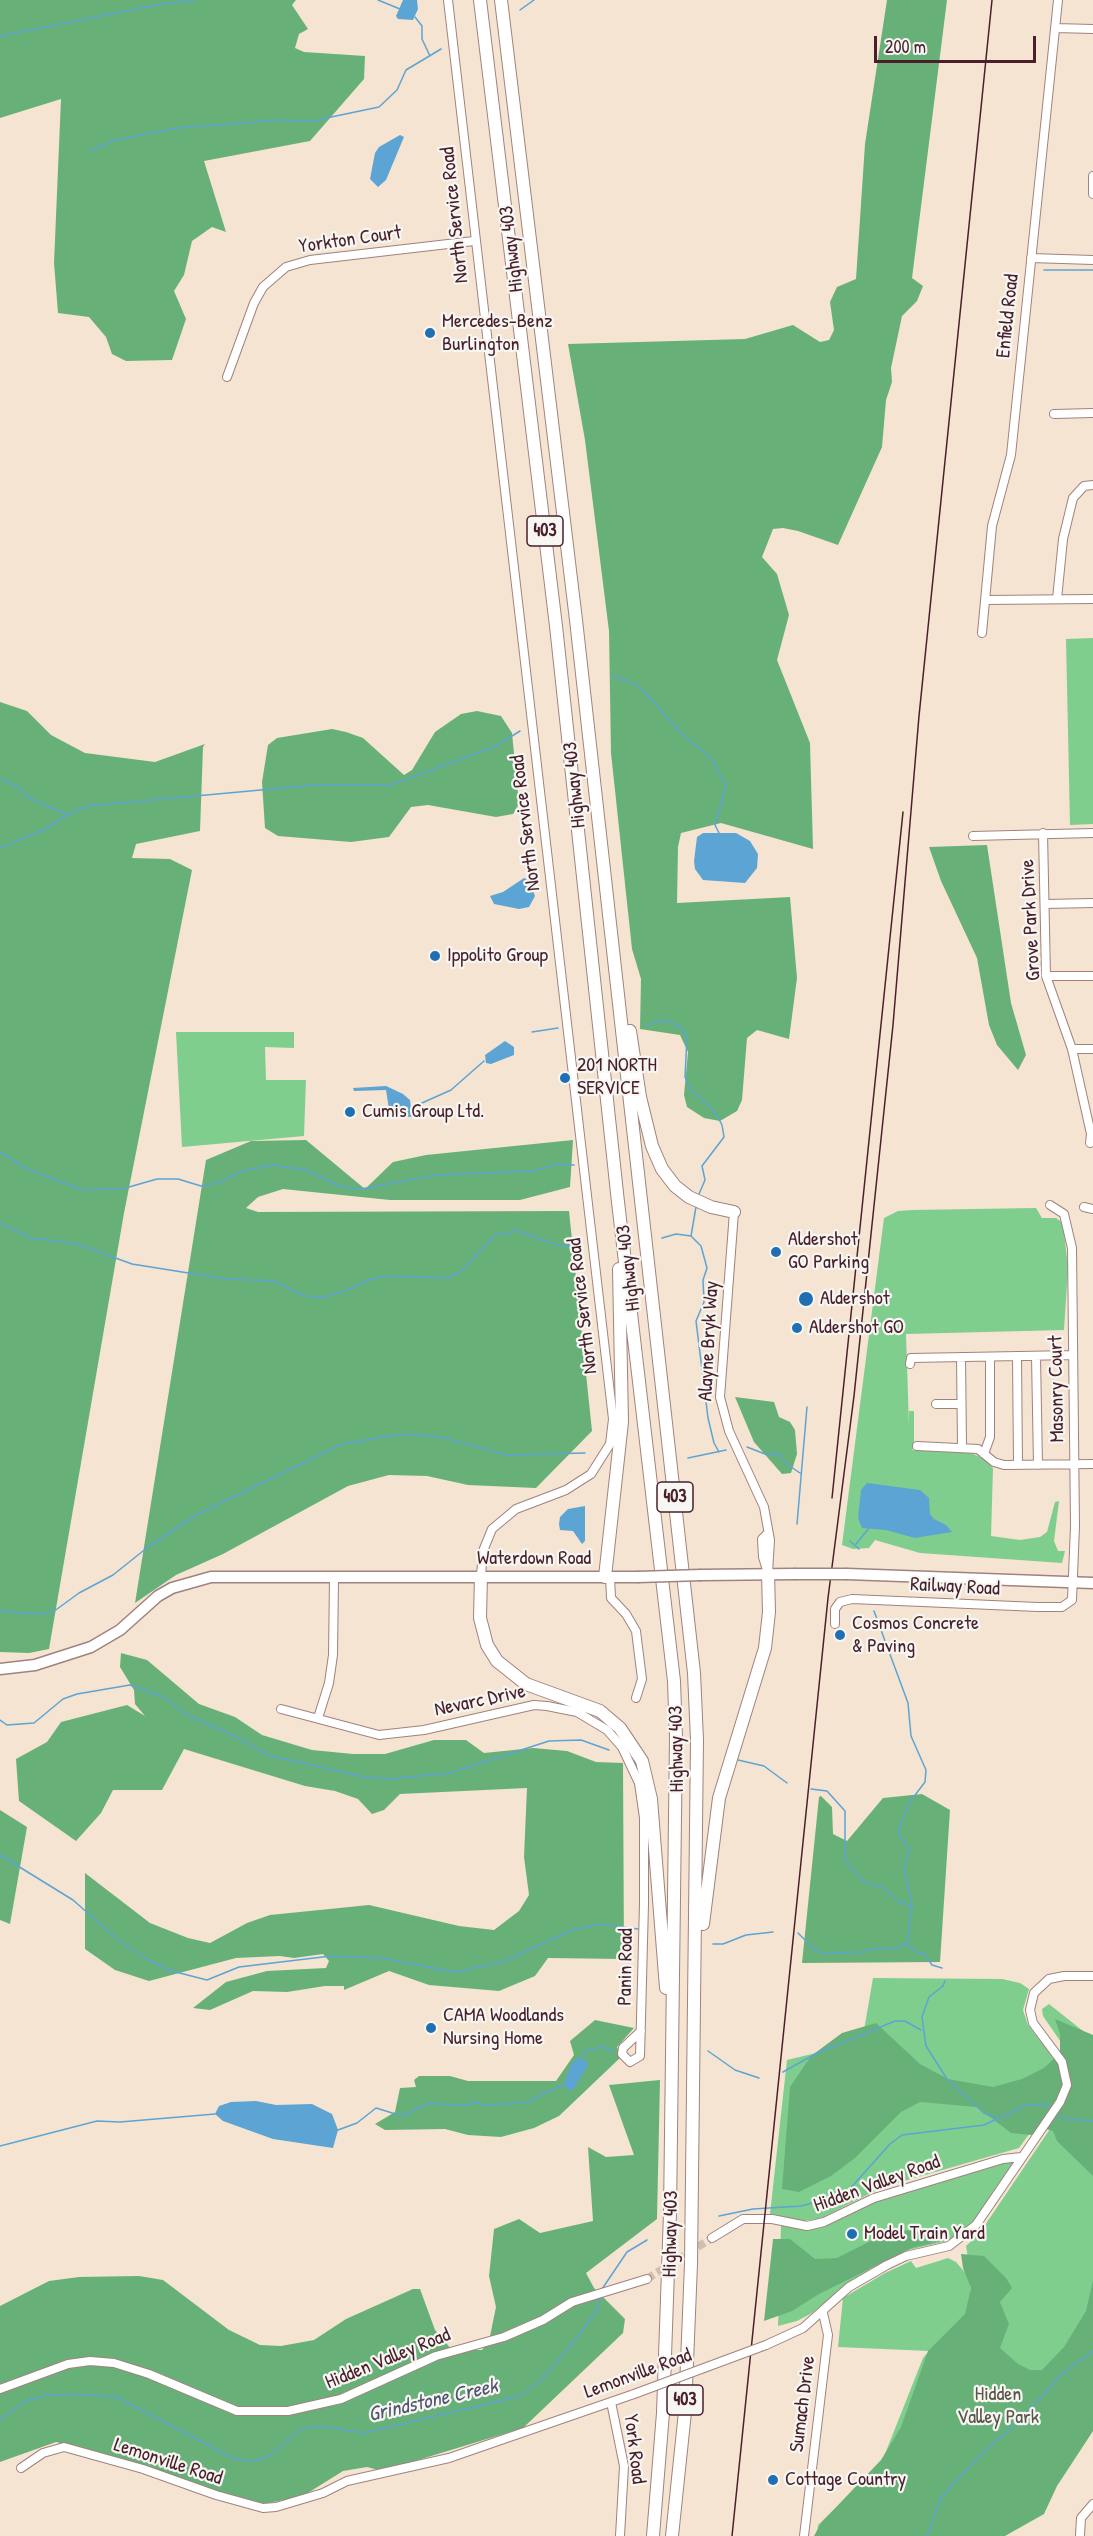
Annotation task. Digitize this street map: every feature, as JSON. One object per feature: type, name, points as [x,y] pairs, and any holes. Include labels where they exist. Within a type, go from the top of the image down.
[{"type":"highway","name":"Highway 403","points":[[480,0],[555,614],[618,1202],[674,1681],[676,1738],[671,2110],[664,2401],[653,2536]]},
{"type":"highway","name":"Highway 403","points":[[501,0],[616,972],[694,1673],[698,1740],[695,2024],[685,2412],[672,2536]]},
{"type":"highway","points":[[616,972],[652,1146],[667,1176],[679,1190],[696,1201],[734,1212]]},
{"type":"highway","points":[[608,1577],[622,1422],[618,1202]]},
{"type":"highway","points":[[695,2024],[707,1887],[719,1798],[765,1648],[768,1573]]},
{"type":"highway","points":[[480,1576],[480,1618],[487,1645],[497,1661],[526,1684],[591,1706],[609,1717],[627,1736],[645,1770],[651,1799],[661,1923],[671,2110]]},
{"type":"main road","name":"Waterdown Road","points":[[0,1669],[35,1665],[91,1647],[120,1630],[158,1596],[199,1579],[638,1577],[768,1573],[1093,1583]]},
{"type":"street","name":"North Service Road","points":[[448,0],[474,241],[613,1419],[610,1444],[591,1474],[567,1490],[516,1509],[492,1529],[483,1551],[480,1576]]},
{"type":"street","name":"Enfield Road","points":[[982,633],[992,526],[1011,455],[1058,0]]},
{"type":"street","points":[[1055,28],[1093,29]]},
{"type":"street","points":[[1093,176],[1093,194]]},
{"type":"street","name":"Yorkton Court","points":[[227,377],[254,303],[263,287],[286,267],[310,260],[474,241]]},
{"type":"street","points":[[1031,258],[1093,260]]},
{"type":"street","points":[[1054,414],[1093,413]]},
{"type":"street","points":[[1057,599],[1063,539],[1073,498],[1084,486],[1093,485]]},
{"type":"street","points":[[985,600],[1093,599]]},
{"type":"street","name":"Grove Park Drive","points":[[1043,833],[1046,976],[1072,1049],[1091,1121],[1090,1143]]},
{"type":"street","points":[[973,836],[1093,833]]},
{"type":"street","points":[[1045,904],[1093,903]]},
{"type":"street","points":[[1046,976],[1093,976]]},
{"type":"street","points":[[1072,1049],[1093,1049]]},
{"type":"street","name":"Masonry Court","points":[[1050,1205],[1064,1214],[1072,1248],[1074,1582]]},
{"type":"street","name":"Alayne Bryk Way","points":[[734,1212],[719,1386],[721,1404],[729,1431],[762,1501],[770,1548],[768,1573]]},
{"type":"street","points":[[910,1364],[911,1358],[1073,1355]]},
{"type":"street","points":[[1017,1356],[1018,1465]]},
{"type":"street","points":[[1036,1356],[1038,1465]]},
{"type":"street","points":[[961,1357],[962,1446]]},
{"type":"street","points":[[984,1454],[990,1437],[990,1357]]},
{"type":"street","points":[[936,1404],[962,1404]]},
{"type":"street","points":[[917,1446],[962,1446],[978,1449],[994,1462],[1018,1465],[1093,1464]]},
{"type":"street","points":[[318,1718],[329,1683],[333,1655],[334,1577]]},
{"type":"street","points":[[608,1577],[611,1598],[626,1614],[636,1631],[642,1679],[636,1698]]},
{"type":"street","name":"Railway Road","points":[[834,1624],[835,1610],[840,1602],[852,1599],[1062,1607],[1072,1600],[1074,1582]]},
{"type":"street","name":"Nevarc Drive","points":[[281,1709],[379,1735],[424,1730],[534,1705],[585,1716],[616,1738],[639,1783],[644,1818],[644,1904]]},
{"type":"street","name":"Panin Road","points":[[641,2031],[644,1904]]},
{"type":"street","name":"Lemonville Road","points":[[21,2468],[43,2453],[64,2447],[143,2469],[216,2495],[263,2508],[276,2507],[323,2493],[346,2481],[449,2458],[634,2394],[766,2345],[804,2328],[849,2287],[906,2256],[949,2246],[966,2236],[976,2225],[1060,2102],[1067,2085],[1066,2069],[1033,2023],[1030,2010],[1038,1987],[1057,1977],[1093,1976]]},
{"type":"street","name":"Hidden Valley Road","points":[[712,2238],[743,2219],[772,2219],[807,2226],[824,2222],[874,2198],[1004,2158],[1021,2157]]},
{"type":"street","name":"Hidden Valley Road","points":[[0,2389],[68,2364],[90,2361],[114,2363],[148,2374],[237,2411],[288,2411],[341,2399],[436,2356],[504,2337],[543,2320],[572,2302],[647,2279]]},
{"type":"street","name":"Sumach Drive","points":[[804,2536],[828,2335],[823,2313]]},
{"type":"street","name":"York Road","points":[[611,2402],[624,2466],[620,2536]]},
{"type":"street","points":[[1080,2536],[1081,2518],[1093,2504]]},
{"type":"green space","points":[[0,0],[296,0],[292,5],[308,29],[299,34],[295,48],[304,52],[365,56],[364,79],[310,141],[204,161],[226,232],[212,227],[192,241],[184,275],[174,291],[186,319],[172,360],[126,361],[112,354],[106,337],[89,317],[58,313],[54,263],[61,99],[0,118]]},
{"type":"green space","points":[[887,0],[947,0],[912,278],[923,286],[917,301],[902,316],[891,368],[892,382],[886,400],[882,447],[838,545],[798,531],[773,529],[762,557],[777,574],[789,615],[777,660],[810,743],[813,849],[721,823],[681,833],[678,847],[677,903],[790,897],[797,978],[789,1039],[757,1030],[747,1038],[742,1100],[737,1111],[720,1121],[704,1118],[687,1107],[684,1095],[688,1052],[680,1035],[640,1029],[641,979],[632,949],[611,753],[609,631],[585,440],[568,344],[745,339],[793,325],[820,342],[829,340],[834,330],[830,302],[837,287],[856,279],[865,144]]},
{"type":"green space","points":[[1093,638],[1093,824],[1070,825],[1066,639]]},
{"type":"green space","points":[[0,702],[27,711],[51,735],[85,753],[155,762],[205,744],[203,747],[200,831],[136,844],[132,858],[170,859],[192,870],[124,1213],[49,1649],[29,1653],[0,1652]]},
{"type":"green space","points":[[477,711],[501,716],[512,733],[519,804],[513,814],[496,817],[428,805],[411,807],[389,837],[351,842],[278,836],[265,828],[262,782],[268,745],[277,738],[332,729],[346,732],[363,738],[404,775],[412,770],[435,732],[461,714]]},
{"type":"green space","points":[[987,845],[1011,1003],[1026,1055],[1018,1070],[997,1045],[989,1025],[977,958],[941,881],[929,847]]},
{"type":"green space","points":[[176,1032],[294,1032],[294,1048],[265,1047],[266,1080],[306,1080],[304,1136],[182,1147]]},
{"type":"green space","points":[[306,1140],[365,1189],[393,1162],[426,1155],[573,1140],[570,1187],[520,1200],[390,1200],[283,1189],[258,1197],[246,1208],[258,1212],[569,1211],[592,1431],[536,1488],[468,1485],[427,1476],[389,1475],[348,1486],[223,1554],[176,1575],[135,1603],[206,1160],[251,1141]]},
{"type":"green space","points":[[1036,1208],[1042,1218],[1056,1218],[1063,1223],[1068,1268],[1064,1330],[906,1334],[909,1426],[909,1411],[914,1411],[914,1449],[911,1450],[971,1453],[983,1458],[993,1468],[991,1536],[1020,1540],[1040,1537],[1047,1532],[1055,1502],[1059,1501],[1054,1541],[1058,1551],[1065,1551],[1062,1563],[920,1553],[875,1540],[869,1548],[853,1549],[842,1545],[884,1218],[898,1211],[913,1210]]},
{"type":"green space","points":[[735,1397],[774,1402],[779,1417],[790,1422],[795,1430],[797,1454],[791,1473],[782,1474],[754,1442]]},
{"type":"green space","points":[[121,1653],[147,1660],[199,1704],[235,1717],[262,1735],[312,1750],[385,1754],[434,1740],[466,1740],[484,1753],[533,1748],[567,1751],[596,1762],[623,1763],[624,1959],[548,1958],[535,1976],[499,1991],[429,1985],[389,1971],[344,1990],[344,1986],[325,1986],[287,1992],[253,1991],[210,2010],[193,2008],[226,1982],[267,1971],[326,1968],[329,1961],[323,1954],[294,1958],[280,1956],[236,1958],[149,1981],[115,1970],[85,1949],[85,1873],[150,1923],[188,1938],[210,1943],[247,1923],[270,1915],[369,1905],[459,1926],[494,1930],[519,1911],[529,1895],[524,1857],[527,1788],[400,1794],[384,1810],[372,1814],[358,1799],[335,1791],[305,1786],[184,1749],[162,1790],[113,1790],[101,1813],[76,1841],[19,1801],[16,1759],[47,1742],[61,1722],[127,1705],[145,1716],[135,1704],[134,1690],[120,1667]]},
{"type":"green space","points":[[922,1794],[950,1810],[940,1962],[802,1963],[819,1797],[821,1796],[832,1807],[833,1834],[847,1841],[883,1798]]},
{"type":"green space","points":[[0,1810],[27,1827],[10,1924],[0,1920]]},
{"type":"green space","points":[[873,1978],[1002,1979],[1020,1983],[1029,1989],[1023,2010],[1028,2025],[1058,2064],[1061,2090],[1019,2148],[883,2187],[819,2219],[802,2221],[770,2214],[787,2060],[862,2042]]},
{"type":"green space","name":"Hidden Valley Park","points":[[1049,2004],[1093,2039],[1093,2418],[817,2536],[818,2525],[881,2464],[923,2358],[929,2351],[838,2347],[843,2298],[885,2273],[911,2261],[916,2268],[948,2258],[956,2262],[968,2276],[971,2288],[969,2302],[975,2301],[966,2246],[979,2234],[1079,2086],[1078,2067],[1043,2016],[1042,2009]]},
{"type":"green space","points":[[1055,2019],[1093,2035],[1093,2176],[1057,2141],[1053,2131],[1046,2129],[1031,2135],[1011,2133],[977,2107],[920,2102],[901,2112],[855,2158],[831,2176],[799,2192],[782,2189],[790,2087],[811,2056],[842,2033],[876,2023],[920,2064],[948,2079],[993,2087],[1022,2079],[1044,2068],[1060,2053],[1060,2034]]},
{"type":"green space","points":[[595,2020],[634,2028],[617,2047],[621,2057],[559,2116],[534,2128],[501,2137],[468,2135],[445,2129],[385,2130],[375,2124],[395,2112],[400,2088],[416,2087],[414,2080],[419,2076],[450,2076],[468,2081],[556,2081],[574,2055],[570,2041]]},
{"type":"green space","points":[[660,2080],[657,2219],[586,2273],[594,2288],[625,2319],[623,2333],[523,2428],[382,2471],[367,2467],[343,2471],[303,2496],[259,2505],[101,2453],[56,2442],[0,2462],[0,2306],[49,2281],[79,2277],[139,2276],[163,2280],[229,2330],[260,2345],[281,2346],[314,2340],[346,2319],[413,2289],[420,2289],[435,2330],[452,2350],[482,2350],[489,2341],[496,2307],[489,2276],[494,2229],[519,2219],[540,2233],[593,2221],[588,2147],[606,2157],[634,2155],[609,2085]]},
{"type":"green space","points":[[1015,2160],[973,2225],[952,2240],[908,2250],[871,2268],[812,2313],[797,2321],[778,2326],[781,2225],[826,2225],[875,2202]]},
{"type":"green space","points":[[894,2229],[927,2233],[945,2240],[912,2248],[819,2294],[792,2311],[764,2321],[773,2239],[790,2239],[815,2259],[837,2258]]},
{"type":"green space","name":"Hidden Valley Park","points":[[961,2254],[984,2256],[1006,2278],[1012,2288],[1000,2302],[1009,2324],[1000,2348],[1018,2364],[1030,2370],[1042,2370],[1064,2347],[1086,2311],[1093,2280],[1093,2431],[1057,2486],[1044,2514],[1005,2536],[814,2536],[821,2523],[881,2460],[901,2427],[928,2351],[965,2314],[971,2288],[963,2268]]},
{"type":"water","points":[[403,0],[417,0],[418,9],[413,20],[398,19],[396,16]]},
{"type":"water","points":[[400,135],[404,137],[386,180],[378,187],[370,179],[375,153],[379,147]]},
{"type":"water","points":[[703,833],[736,833],[750,841],[758,854],[757,868],[745,883],[703,880],[695,869],[694,861],[697,837]]},
{"type":"water","points":[[524,878],[529,880],[535,896],[529,907],[519,909],[494,904],[490,896],[503,892]]},
{"type":"water","points":[[505,1041],[514,1047],[514,1055],[491,1064],[486,1063],[485,1055]]},
{"type":"water","points":[[386,1086],[410,1100],[412,1117],[397,1116],[389,1109],[386,1090],[354,1091],[353,1088]]},
{"type":"water","points":[[867,1483],[920,1490],[929,1498],[930,1514],[952,1532],[915,1538],[886,1530],[862,1528],[858,1518],[861,1490]]},
{"type":"water","points":[[585,1506],[585,1541],[582,1544],[573,1531],[560,1530],[559,1524],[560,1517],[568,1509]]},
{"type":"water","points":[[578,2058],[587,2061],[587,2067],[573,2090],[568,2090],[564,2084],[572,2063]]},
{"type":"water","points":[[256,2101],[276,2105],[312,2104],[332,2114],[338,2130],[333,2148],[273,2139],[223,2121],[215,2114],[219,2106],[231,2102]]},
{"type":"waterway","points":[[0,36],[162,4],[195,0]]},
{"type":"waterway","points":[[378,0],[400,9]]},
{"type":"waterway","points":[[520,10],[534,0]]},
{"type":"waterway","points":[[415,17],[422,26],[422,39],[430,56]]},
{"type":"waterway","points":[[89,151],[116,140],[177,128],[282,120],[312,121],[379,107],[397,90],[406,70],[441,49]]},
{"type":"waterway","points":[[1044,270],[1093,270]]},
{"type":"waterway","points":[[613,676],[633,683],[645,692],[680,732],[712,759],[726,786],[715,825],[719,833]]},
{"type":"waterway","points":[[0,848],[43,830],[87,806],[315,785],[391,785],[496,746],[520,731]]},
{"type":"waterway","points":[[0,779],[18,787],[29,798],[66,814]]},
{"type":"waterway","points":[[647,1025],[667,1020],[682,1029],[687,1037],[685,1077],[690,1089],[715,1112],[722,1125],[724,1137],[702,1166],[705,1180],[699,1194]]},
{"type":"waterway","points":[[532,1032],[558,1028]]},
{"type":"waterway","points":[[413,1107],[451,1090],[484,1061]]},
{"type":"waterway","points":[[0,1152],[27,1169],[83,1190],[122,1189],[157,1179],[178,1179],[201,1186],[218,1183],[243,1171],[272,1165],[306,1170],[341,1187],[361,1189],[436,1175],[534,1171],[559,1164],[574,1165]]},
{"type":"waterway","points":[[691,1236],[696,1207]]},
{"type":"waterway","points":[[0,1223],[31,1238],[77,1244],[132,1264],[226,1279],[274,1281],[304,1296],[324,1297],[348,1290],[371,1279],[389,1276],[447,1278],[460,1272],[495,1235],[517,1231],[554,1244],[582,1248]]},
{"type":"waterway","points":[[662,1238],[676,1234],[691,1236],[701,1246],[707,1268],[703,1280],[704,1302],[696,1321],[708,1418],[714,1443],[719,1452]]},
{"type":"waterway","points":[[797,1524],[807,1407]]},
{"type":"waterway","points":[[0,1611],[36,1614],[53,1612],[79,1593],[113,1575],[148,1547],[198,1514],[342,1444],[402,1434],[441,1437],[506,1455],[585,1453]]},
{"type":"waterway","points":[[747,1447],[765,1454],[781,1455],[785,1463],[800,1473]]},
{"type":"waterway","points":[[688,1458],[726,1450]]},
{"type":"waterway","points":[[856,1544],[869,1528]]},
{"type":"waterway","points":[[850,1541],[859,1549]]},
{"type":"waterway","points":[[874,1611],[908,1703],[911,1736],[926,1770],[925,1782],[909,1803],[899,1828],[899,1835],[909,1848],[904,1869],[912,1906],[907,1943]]},
{"type":"waterway","points":[[0,1720],[7,1725],[34,1723],[63,1699],[77,1694],[130,1685],[164,1697],[187,1715],[233,1735],[267,1755],[364,1777],[389,1779],[450,1773],[549,1741],[581,1740],[609,1750]]},
{"type":"waterway","points":[[738,1760],[764,1766],[787,1783]]},
{"type":"waterway","points":[[811,1789],[827,1791],[845,1811],[845,1861],[864,1882],[884,1888],[898,1901],[911,1906]]},
{"type":"waterway","points":[[0,1855],[73,1900],[116,1938],[145,1958],[168,1970],[207,1980],[239,1967],[331,1956],[381,1958],[454,1972],[502,1962],[572,1930],[600,1924],[638,1929]]},
{"type":"waterway","points":[[713,1944],[723,1944],[746,1935],[773,1932]]},
{"type":"waterway","points":[[798,1933],[816,1951],[824,1953],[863,1952],[870,1949],[896,1948],[906,1944]]},
{"type":"waterway","points":[[907,1944],[917,1953],[924,1953],[932,1965],[942,1968]]},
{"type":"waterway","points":[[945,1981],[943,1986],[929,1997],[922,2017],[926,2046],[947,2079],[984,2113],[996,2118]]},
{"type":"waterway","points":[[783,2072],[817,2053],[895,2021],[905,2021],[921,2030]]},
{"type":"waterway","points":[[581,2058],[587,2050],[603,2047],[614,2052]]},
{"type":"waterway","points":[[708,2051],[735,2070],[759,2078]]},
{"type":"waterway","points":[[338,2130],[357,2123],[376,2108],[402,2116],[429,2103],[464,2106],[473,2102],[487,2105],[527,2102],[564,2084]]},
{"type":"waterway","name":"Grindstone Creek","points":[[719,2216],[753,2209],[801,2206],[835,2197],[848,2191],[890,2144],[902,2135],[984,2125],[1027,2105],[1045,2105],[1050,2108]]},
{"type":"waterway","name":"Grindstone Creek","points":[[1056,2113],[1062,2118],[1093,2121]]},
{"type":"waterway","points":[[0,2146],[97,2121],[120,2122],[215,2114]]},
{"type":"waterway","name":"Grindstone Creek","points":[[602,2289],[627,2252],[647,2240]]},
{"type":"waterway","name":"Grindstone Creek","points":[[0,2420],[25,2401],[47,2395],[81,2394],[117,2397],[234,2459],[255,2461],[271,2455],[301,2429],[321,2426],[364,2433],[520,2396],[539,2382],[569,2348],[597,2310],[599,2299]]},
{"type":"waterway","name":"Grindstone Creek","points":[[927,2536],[941,2498],[953,2484],[987,2449],[1019,2421],[1063,2373],[1093,2351]]},
{"type":"tunnel","points":[[647,2279],[712,2238]]},
{"type":"railway","points":[[732,2536],[828,1598],[854,1396],[893,1025],[919,716],[992,0]]},
{"type":"railway","points":[[832,1498],[903,812]]},
{"type":"place","name":"Mercedes-Benz Burlington","points":[[430,333]]},
{"type":"place","name":"Ippolito Group","points":[[435,956]]},
{"type":"place","name":"201 NORTH SERVICE","points":[[565,1078]]},
{"type":"place","name":"Cumis Group Ltd.","points":[[350,1112]]},
{"type":"place","name":"Aldershot GO Parking","points":[[776,1252]]},
{"type":"place","name":"Aldershot","points":[[806,1299]]},
{"type":"place","name":"Aldershot GO","points":[[797,1328]]},
{"type":"place","name":"Cosmos Concrete & Paving","points":[[840,1635]]},
{"type":"place","name":"CAMA Woodlands Nursing Home","points":[[431,2028]]},
{"type":"place","name":"Model Train Yard","points":[[852,2234]]},
{"type":"place","name":"Cottage Country","points":[[773,2480]]}]
